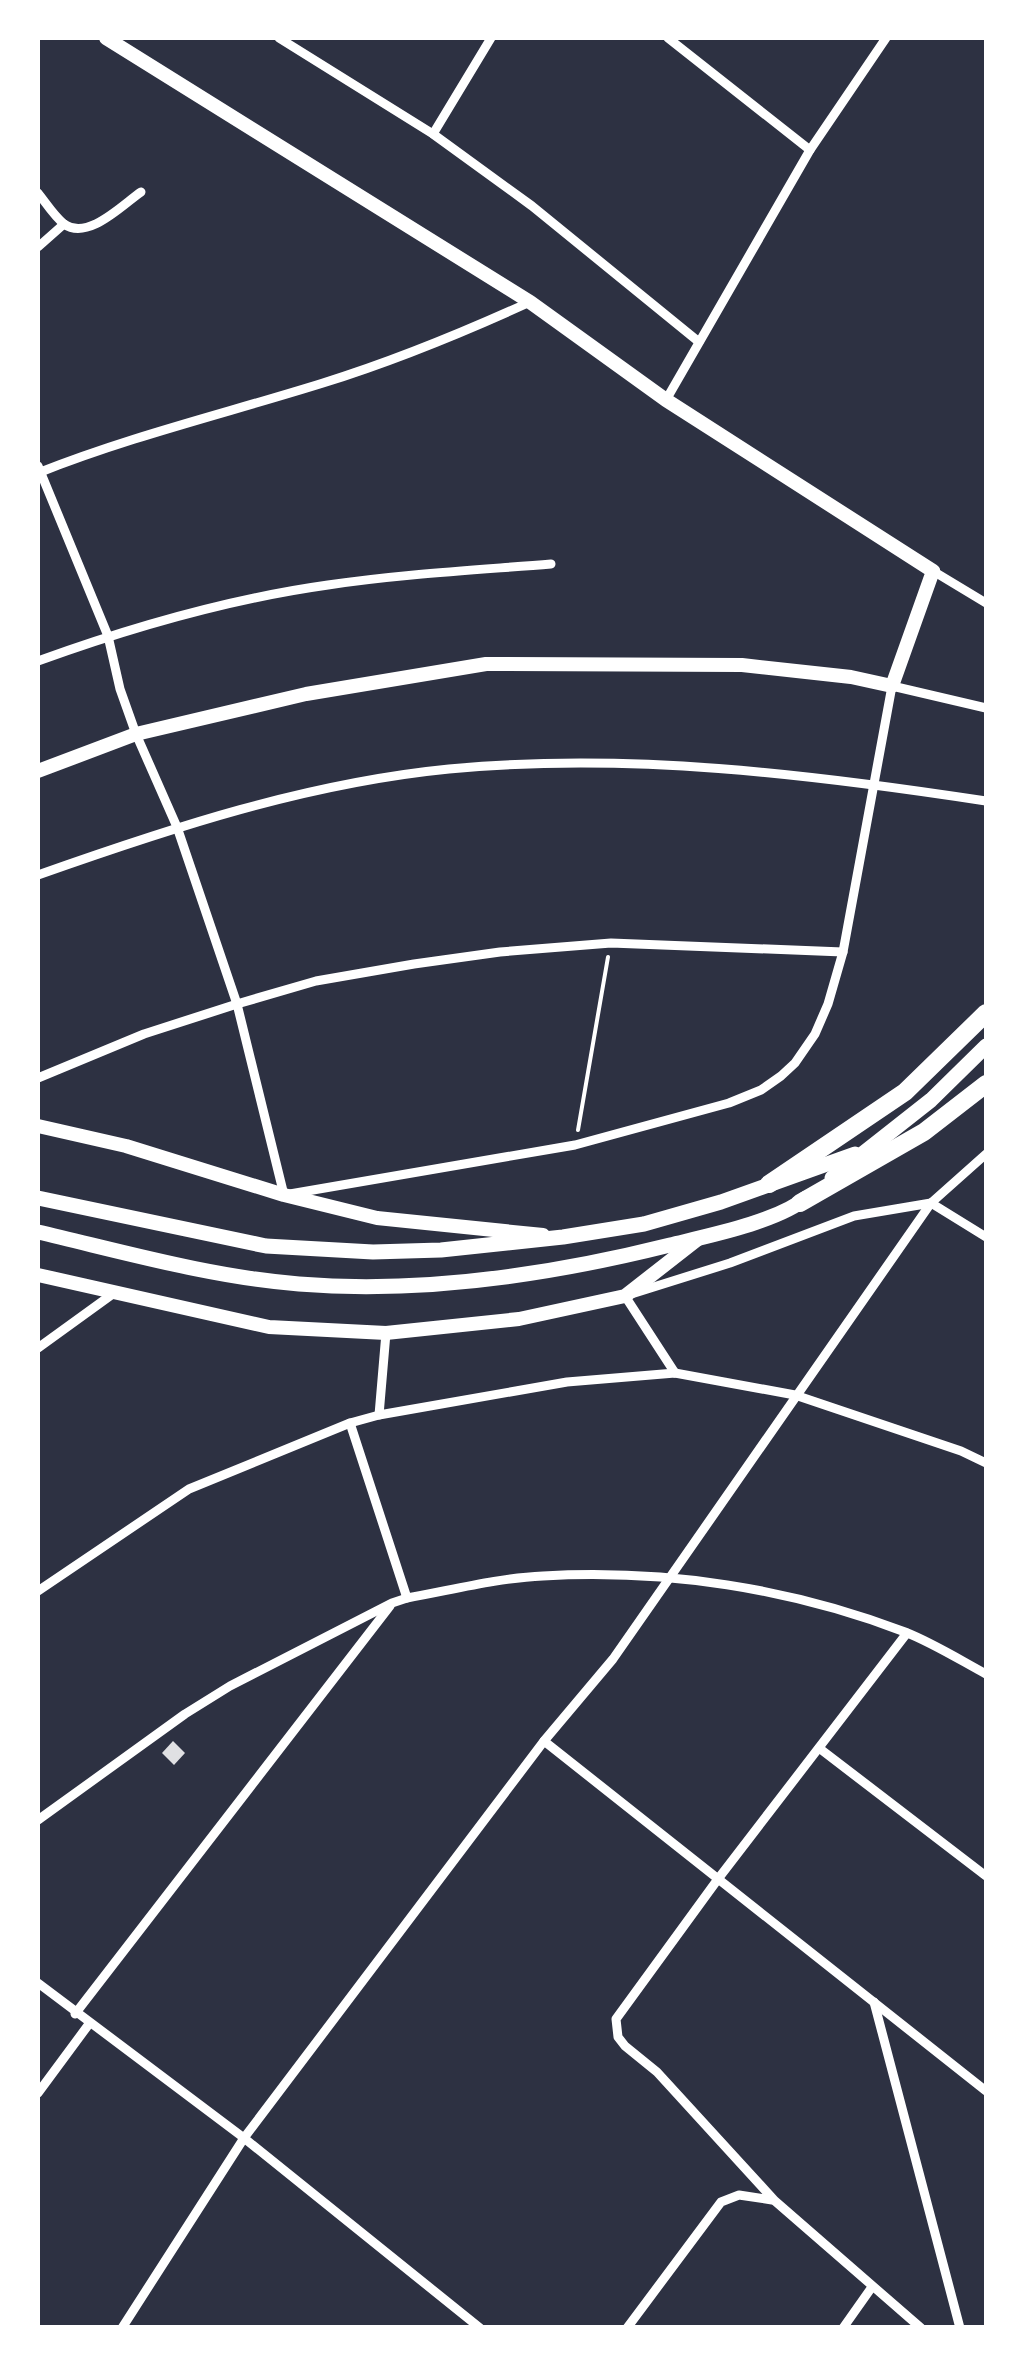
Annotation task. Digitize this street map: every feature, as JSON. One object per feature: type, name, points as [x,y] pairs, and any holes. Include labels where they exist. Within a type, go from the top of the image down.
[{"type":"highway","points":[[769,1184],[905,1092],[986,1013]]},
{"type":"highway","points":[[800,1204],[931,1100],[986,1046]]},
{"type":"highway","points":[[38,1232],[251,1278],[302,1284],[470,1281],[543,1272],[605,1262],[732,1230],[800,1204],[910,1140],[986,1084]]},
{"type":"highway","points":[[38,1198],[266,1246],[372,1252],[441,1250],[644,1224],[868,1149]]},
{"type":"main road","points":[[38,770],[136,734],[306,694],[486,664],[742,665],[851,677],[892,686],[933,571],[666,400],[530,302],[106,38]]},
{"type":"main road","points":[[38,1126],[126,1146],[284,1196],[377,1218],[564,1237]]},
{"type":"main road","points":[[38,1276],[268,1327],[386,1333],[520,1320],[625,1296],[700,1238]]},
{"type":"street","points":[[279,38],[433,134],[532,206],[699,342]]},
{"type":"street","points":[[433,134],[490,38]]},
{"type":"street","points":[[668,38],[810,150]]},
{"type":"street","points":[[666,400],[810,150],[886,38]]},
{"type":"street","points":[[38,193],[64,224],[78,230],[90,227],[142,192]]},
{"type":"street","points":[[38,247],[64,224]]},
{"type":"street","points":[[530,302],[442,342],[340,378],[122,441],[38,470],[108,636],[120,689],[177,827],[237,1004],[284,1196],[575,1145],[728,1103],[761,1090],[795,1064],[828,1004],[843,952],[892,686],[986,708]]},
{"type":"street","points":[[38,661],[194,612],[326,585],[551,564]]},
{"type":"street","points":[[933,571],[986,603]]},
{"type":"street","points":[[38,875],[177,827],[268,802],[348,785],[466,768],[674,765],[874,784],[986,800]]},
{"type":"street","points":[[38,1078],[144,1034],[237,1004],[316,982],[414,964],[611,943],[843,952]]},
{"type":"street","points":[[122,2328],[244,2138],[544,1741],[613,1659],[795,1394],[932,1204],[986,1154]]},
{"type":"street","points":[[675,1374],[625,1296],[730,1263],[854,1216],[932,1204],[986,1237]]},
{"type":"street","points":[[38,1348],[114,1294]]},
{"type":"street","points":[[379,1415],[386,1333]]},
{"type":"street","points":[[38,1591],[189,1488],[350,1423],[566,1382],[675,1374],[795,1394],[961,1450],[986,1463]]},
{"type":"street","points":[[350,1423],[407,1598]]},
{"type":"street","points":[[38,1820],[230,1686],[392,1604],[407,1598],[540,1576],[672,1576],[803,1601],[908,1633],[986,1674]]},
{"type":"street","points":[[75,2014],[392,1604]]},
{"type":"street","points":[[908,1633],[619,2012],[617,2028],[625,2046],[657,2072],[775,2201],[921,2328]]},
{"type":"street","points":[[544,1741],[986,2091]]},
{"type":"street","points":[[818,1748],[986,1876]]},
{"type":"street","points":[[38,1984],[244,2138],[480,2328]]},
{"type":"street","points":[[874,2002],[960,2328]]},
{"type":"street","points":[[38,2092],[89,2024]]},
{"type":"street","points":[[627,2328],[721,2202],[739,2195],[775,2201]]},
{"type":"street","points":[[842,2328],[872,2287]]},
{"type":"path","points":[[575,1145],[611,943]]},
{"type":"building","points":[[173,1741],[185,1753],[174,1765],[162,1753]]}]
